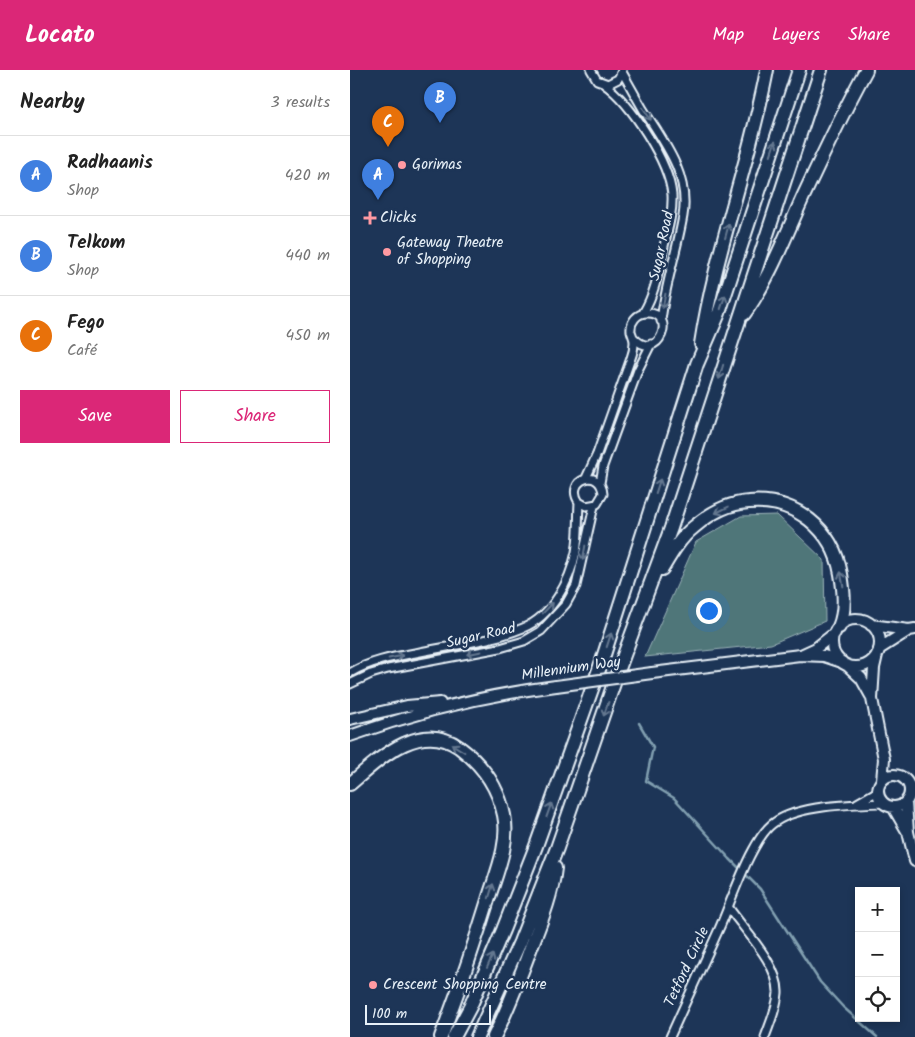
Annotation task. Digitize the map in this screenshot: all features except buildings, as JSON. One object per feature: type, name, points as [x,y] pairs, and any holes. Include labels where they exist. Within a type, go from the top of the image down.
[{"type":"highway","points":[[698,364],[706,311],[756,124],[767,70]]},
{"type":"highway","points":[[454,1037],[470,1007],[536,846],[602,660],[698,364],[719,313],[799,70]]},
{"type":"highway","points":[[477,1037],[520,942],[557,848],[688,478],[821,70]]},
{"type":"highway","points":[[736,326],[754,300],[770,271],[840,118],[866,70]]},
{"type":"highway","points":[[645,597],[674,548],[694,526],[729,506],[748,502],[778,504],[801,513],[813,522],[824,534],[834,551],[844,588],[844,606],[837,630]]},
{"type":"highway","points":[[350,784],[391,750],[414,740],[428,738],[444,740],[455,744],[473,758],[483,769],[497,792],[505,824],[502,857],[441,1037]]},
{"type":"highway","points":[[494,1037],[504,1017],[550,892],[555,871],[557,848]]},
{"type":"highway","points":[[501,1037],[504,1017]]},
{"type":"street","name":"Sugar Road","points":[[592,70],[597,80],[624,101],[646,134],[665,168],[670,185],[672,210],[670,220],[653,294],[643,313]]},
{"type":"street","name":"Sugar Road","points":[[622,71],[669,149],[682,183],[683,215],[663,303],[661,321]]},
{"type":"street","points":[[604,84],[615,82],[622,71]]},
{"type":"street","points":[[634,338],[642,344],[651,344],[660,339],[663,330],[661,321],[654,314],[643,313],[632,322],[631,329],[634,344],[631,358],[597,454],[586,478],[577,484],[575,490],[578,502],[586,506],[594,506],[601,500],[603,494],[600,483],[603,466],[638,370],[651,344]]},
{"type":"street","points":[[586,478],[594,479],[600,483]]},
{"type":"street","name":"Sugar Road","points":[[350,673],[358,668],[386,659],[500,636],[525,627],[535,621],[560,594],[569,572],[576,552],[578,502]]},
{"type":"street","name":"Sugar Road","points":[[350,684],[371,674],[388,669],[500,648],[524,641],[541,631],[566,604],[576,586],[594,506]]},
{"type":"street","points":[[908,832],[878,791],[882,780],[884,759],[872,700],[862,678],[837,657],[833,645],[837,630],[849,621],[861,620],[871,625],[912,630]]},
{"type":"street","points":[[871,625],[879,636],[872,700]]},
{"type":"street","name":"Millennium Way","points":[[800,655],[816,648],[837,630]]},
{"type":"street","points":[[844,664],[864,666],[874,659],[878,651],[912,630]]},
{"type":"street","name":"Millennium Way","points":[[350,736],[410,716],[470,700],[556,686],[800,655],[824,656],[844,664]]},
{"type":"street","points":[[350,719],[408,706],[470,700]]},
{"type":"street","points":[[884,759],[896,775],[908,784],[910,793],[906,802],[908,832],[915,861]]},
{"type":"street","points":[[882,780],[896,775]]},
{"type":"street","name":"Tetford Circle","points":[[854,804],[878,791]]},
{"type":"street","points":[[888,805],[902,805],[906,802]]},
{"type":"street","name":"Tetford Circle","points":[[670,1037],[752,853],[766,828],[788,815],[817,809],[854,804],[888,805]]},
{"type":"street","points":[[729,908],[776,976],[778,993],[765,1037]]},
{"type":"green space","points":[[777,515],[824,560],[825,621],[771,644],[645,657],[696,542],[741,516]]},
{"type":"waterway","points":[[639,723],[653,747],[646,781],[674,798],[760,889],[820,982],[843,1007],[877,1037]]},
{"type":"place","name":"Telkom","points":[[440,123]]},
{"type":"place","name":"Fego","points":[[388,147]]},
{"type":"place","name":"Gorimas","points":[[402,165]]},
{"type":"place","name":"Radhaanis","points":[[378,200]]},
{"type":"place","name":"Clicks","points":[[370,218]]},
{"type":"place","name":"Gateway Theatre of Shopping","points":[[387,252]]},
{"type":"place","name":"Crescent Shopping Centre","points":[[373,985]]}]
